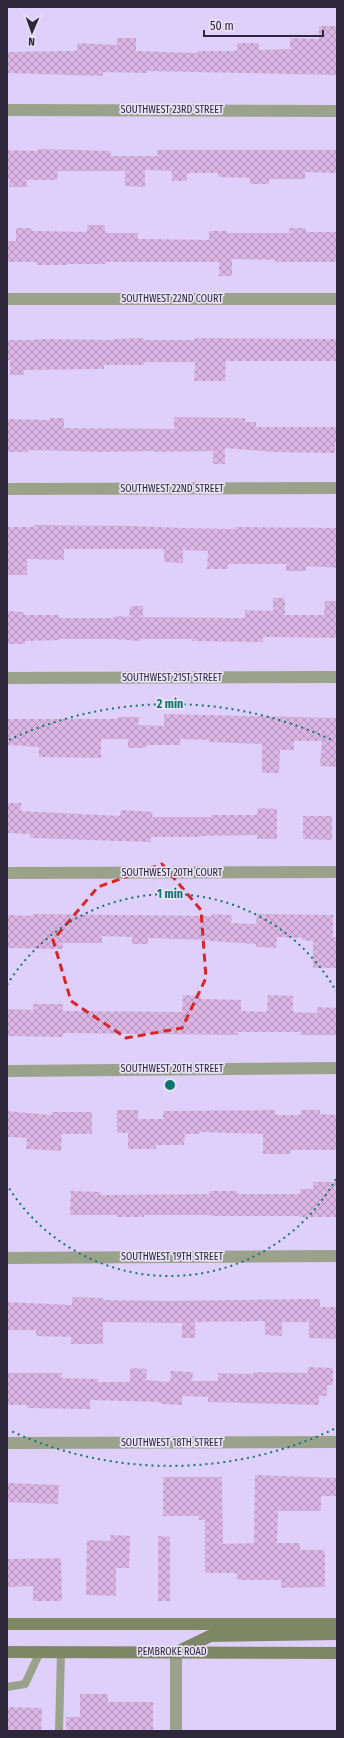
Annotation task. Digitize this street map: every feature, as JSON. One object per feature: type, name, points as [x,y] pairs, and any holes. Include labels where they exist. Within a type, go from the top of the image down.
[{"type":"main road","points":[[7,1624],[337,1624]]},
{"type":"main road","points":[[176,1652],[210,1636],[337,1634]]},
{"type":"main road","name":"PEMBROKE ROAD","points":[[7,1652],[337,1653]]},
{"type":"street","name":"SOUTHWEST 23RD STREET","points":[[7,110],[337,110]]},
{"type":"street","name":"SOUTHWEST 22ND COURT","points":[[7,299],[337,299]]},
{"type":"street","name":"SOUTHWEST 22ND STREET","points":[[7,489],[337,488]]},
{"type":"street","name":"SOUTHWEST 21ST STREET","points":[[7,678],[337,677]]},
{"type":"street","name":"SOUTHWEST 20TH COURT","points":[[7,873],[337,872]]},
{"type":"street","name":"SOUTHWEST 20TH STREET","points":[[7,1071],[337,1068]]},
{"type":"street","name":"SOUTHWEST 19TH STREET","points":[[7,1258],[337,1256]]},
{"type":"street","name":"SOUTHWEST 18TH STREET","points":[[7,1444],[337,1442]]},
{"type":"street","points":[[176,1652],[176,1731]]},
{"type":"lane","points":[[7,1687],[25,1684],[40,1652]]},
{"type":"lane","points":[[59,1731],[61,1652]]},
{"type":"highlighted area","points":[[162,864],[201,910],[206,978],[182,1028],[126,1038],[71,1001],[53,940],[98,887]]},
{"type":"building","points":[[319,26],[337,26],[337,75],[147,71],[147,73],[103,72],[103,76],[7,73],[7,52],[77,51],[77,43],[117,45],[117,38],[136,38],[136,51],[197,53],[197,51],[237,51],[237,43],[259,43],[259,50],[290,49],[290,38],[319,39]]},
{"type":"building","points":[[38,149],[111,151],[111,156],[157,156],[157,150],[337,150],[337,173],[305,172],[305,179],[269,179],[269,184],[250,184],[250,178],[218,177],[218,173],[187,173],[187,181],[172,181],[172,171],[145,170],[145,187],[125,186],[125,171],[58,171],[57,180],[27,180],[27,187],[9,187],[10,179],[7,179],[7,150],[38,151]]},
{"type":"building","points":[[87,225],[105,225],[105,233],[138,233],[138,239],[209,240],[209,231],[226,231],[226,233],[289,233],[289,228],[306,228],[306,232],[337,232],[336,262],[275,262],[276,260],[232,259],[232,276],[219,276],[219,262],[105,262],[105,264],[37,265],[37,262],[7,262],[7,241],[16,241],[16,228],[31,228],[31,231],[87,232]]},
{"type":"building","points":[[144,338],[144,340],[195,340],[195,338],[337,339],[337,361],[226,361],[225,381],[194,381],[195,362],[144,362],[144,365],[104,365],[104,369],[24,370],[24,375],[10,375],[10,360],[7,360],[7,340],[115,340]]},
{"type":"building","points":[[174,417],[245,418],[245,422],[256,422],[256,427],[337,427],[335,453],[274,452],[225,448],[225,464],[213,464],[213,451],[103,452],[28,450],[28,452],[7,452],[7,419],[50,420],[50,418],[64,418],[64,428],[174,429]]},
{"type":"building","points":[[34,525],[234,529],[234,527],[337,528],[337,568],[306,566],[306,571],[286,571],[286,564],[228,564],[228,569],[207,569],[208,551],[183,550],[183,563],[164,562],[164,549],[64,549],[64,560],[27,559],[27,575],[7,575],[7,527],[34,527]]},
{"type":"building","points":[[273,598],[285,598],[285,615],[324,615],[325,601],[337,601],[337,638],[263,637],[263,642],[192,641],[193,639],[142,639],[141,641],[113,639],[59,639],[25,641],[25,644],[7,644],[7,611],[24,612],[24,615],[58,615],[59,618],[114,618],[114,616],[129,617],[130,606],[143,606],[143,617],[245,618],[245,610],[273,611]]},
{"type":"building","points":[[164,714],[336,718],[337,767],[320,766],[322,741],[294,741],[294,750],[280,750],[279,773],[262,773],[262,744],[209,742],[209,740],[180,739],[181,745],[147,745],[146,748],[128,748],[128,739],[101,739],[101,758],[39,757],[39,747],[7,745],[7,719],[118,719],[118,717],[139,717],[138,725],[164,726]]},
{"type":"building","points":[[7,803],[21,803],[21,811],[120,816],[121,810],[153,812],[152,817],[257,815],[258,808],[277,809],[277,839],[257,839],[257,835],[151,837],[151,842],[30,838],[30,834],[7,833]]},
{"type":"building","points":[[303,816],[332,816],[332,840],[303,839]]},
{"type":"building","points":[[33,914],[212,916],[212,914],[232,915],[231,923],[256,924],[257,914],[333,915],[333,937],[337,937],[337,968],[313,968],[313,941],[302,940],[302,938],[277,937],[276,948],[256,947],[256,944],[210,940],[148,938],[148,944],[132,944],[132,937],[102,936],[102,943],[63,943],[63,949],[7,948],[7,915],[33,916]]},
{"type":"building","points":[[183,995],[201,996],[201,999],[241,1000],[241,1011],[267,1012],[268,995],[293,996],[293,1012],[317,1013],[318,1007],[337,1008],[337,1035],[301,1035],[301,1032],[238,1032],[238,1035],[63,1033],[63,1037],[7,1036],[7,1009],[33,1010],[33,1004],[63,1004],[63,1011],[182,1012]]},
{"type":"building","points":[[117,1110],[138,1110],[138,1119],[163,1119],[163,1111],[275,1110],[275,1115],[301,1115],[301,1110],[320,1110],[320,1114],[337,1115],[336,1150],[290,1150],[290,1154],[263,1154],[263,1134],[200,1132],[200,1134],[185,1134],[184,1145],[156,1145],[156,1149],[128,1149],[128,1133],[117,1133]]},
{"type":"building","points":[[7,1111],[52,1115],[52,1112],[92,1112],[92,1134],[62,1134],[61,1151],[26,1149],[27,1138],[7,1137]]},
{"type":"building","points":[[313,1182],[337,1182],[337,1217],[144,1215],[144,1217],[117,1217],[117,1215],[70,1215],[71,1191],[100,1192],[100,1195],[209,1194],[209,1191],[238,1191],[238,1194],[300,1194],[300,1189],[313,1189]]},
{"type":"building","points":[[72,1297],[104,1298],[104,1300],[167,1301],[320,1299],[320,1307],[337,1307],[337,1339],[309,1338],[309,1322],[282,1322],[282,1336],[265,1335],[265,1321],[195,1322],[195,1338],[182,1338],[182,1323],[103,1322],[103,1344],[71,1344],[71,1337],[36,1336],[36,1330],[7,1330],[7,1302],[72,1305]]},
{"type":"building","points":[[308,1367],[333,1368],[333,1385],[327,1385],[327,1396],[319,1396],[319,1405],[208,1402],[208,1397],[182,1396],[182,1405],[161,1404],[161,1402],[90,1400],[90,1409],[27,1408],[27,1405],[7,1405],[7,1373],[62,1373],[62,1378],[98,1379],[98,1382],[130,1382],[130,1368],[147,1369],[146,1380],[170,1382],[171,1371],[193,1372],[192,1381],[218,1381],[218,1373],[308,1373]]},
{"type":"building","points":[[255,1475],[337,1478],[337,1496],[321,1496],[321,1511],[278,1511],[277,1543],[300,1543],[300,1550],[325,1550],[325,1587],[281,1588],[281,1580],[237,1580],[237,1573],[205,1573],[205,1520],[199,1520],[199,1516],[163,1516],[163,1477],[222,1477],[223,1544],[254,1543]]},
{"type":"building","points":[[7,1483],[59,1485],[58,1504],[7,1502]]},
{"type":"building","points":[[111,1535],[130,1536],[129,1568],[116,1568],[116,1596],[86,1595],[87,1540],[110,1541]]},
{"type":"building","points":[[158,1536],[170,1537],[170,1601],[158,1601]]},
{"type":"building","points":[[61,1558],[62,1601],[33,1601],[33,1586],[7,1587],[7,1559]]},
{"type":"building","points":[[80,1694],[108,1694],[108,1702],[153,1702],[153,1730],[66,1731],[66,1717],[80,1717]]},
{"type":"building","points":[[7,1707],[42,1708],[41,1731],[7,1731]]}]
